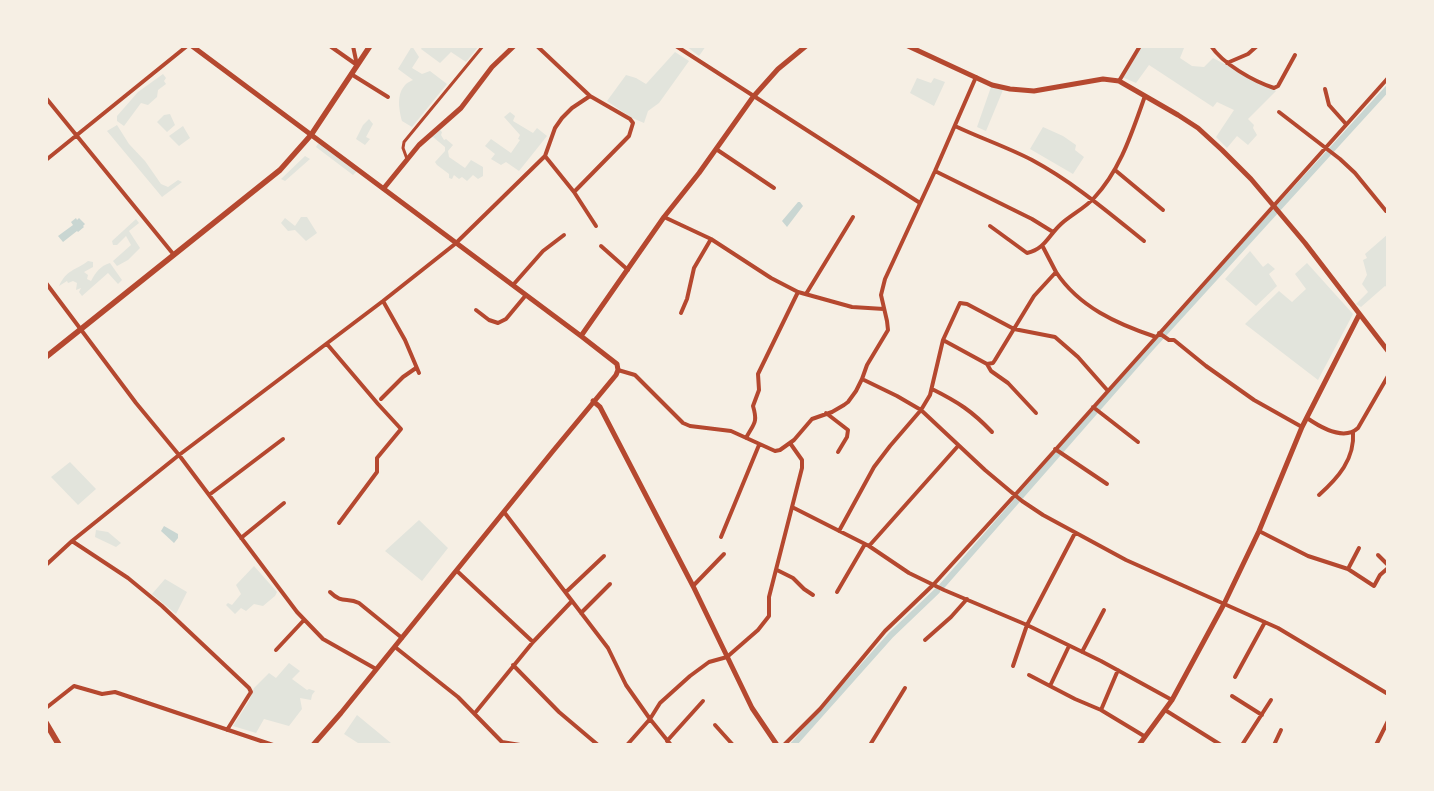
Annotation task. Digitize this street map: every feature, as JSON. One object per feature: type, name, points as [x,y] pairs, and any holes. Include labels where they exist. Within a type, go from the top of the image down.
[{"type":"main road","points":[[46,357],[280,170],[311,135],[370,46]]},
{"type":"main road","points":[[46,722],[59,745]]},
{"type":"street","points":[[46,160],[187,46]]},
{"type":"street","points":[[192,46],[617,364],[618,370],[616,375],[313,745]]},
{"type":"street","points":[[330,46],[357,65]]},
{"type":"street","points":[[407,159],[403,148],[404,142],[483,46]]},
{"type":"street","points":[[384,188],[419,144],[461,108],[492,68],[514,46]]},
{"type":"street","points":[[537,46],[590,96],[630,119],[634,126],[629,136],[574,192]]},
{"type":"street","points":[[676,46],[920,203]]},
{"type":"street","points":[[581,336],[664,217],[699,174],[753,97],[778,70],[806,46]]},
{"type":"street","points":[[908,46],[1000,87],[1020,90],[1043,90],[1103,80],[1119,82],[1198,128],[1251,179],[1305,243],[1388,351]]},
{"type":"street","points":[[1119,82],[1140,46]]},
{"type":"street","points":[[1211,46],[1228,63],[1274,88],[1278,86],[1295,55]]},
{"type":"street","points":[[1228,63],[1248,54],[1257,46]]},
{"type":"street","points":[[341,54],[348,54],[352,48]]},
{"type":"street","points":[[352,48],[357,65]]},
{"type":"street","points":[[351,74],[388,97]]},
{"type":"street","points":[[618,370],[635,375],[683,423],[690,426],[726,430],[772,450],[779,451],[798,437],[812,419],[839,408],[848,402],[888,330],[881,295],[885,279],[976,77]]},
{"type":"street","points":[[784,745],[820,709],[885,631],[935,586],[1388,78]]},
{"type":"street","points":[[1325,89],[1329,105],[1346,124]]},
{"type":"street","points":[[46,565],[72,541],[179,455],[327,344],[455,244],[545,156],[555,128],[562,118],[572,108],[590,96]]},
{"type":"street","points":[[990,226],[1028,253],[1043,247],[1053,232],[1093,200],[1115,170],[1123,156],[1145,96]]},
{"type":"street","points":[[46,98],[174,255]]},
{"type":"street","points":[[1279,112],[1327,148],[1355,173],[1386,211]]},
{"type":"street","points":[[955,126],[1032,160],[1093,200],[1144,241]]},
{"type":"street","points":[[716,149],[774,188]]},
{"type":"street","points":[[545,156],[574,192],[596,226]]},
{"type":"street","points":[[1115,170],[1163,210]]},
{"type":"street","points":[[935,171],[1032,219],[1053,232]]},
{"type":"street","points":[[664,217],[711,240],[771,278],[798,292],[852,307],[884,309]]},
{"type":"street","points":[[806,294],[853,217]]},
{"type":"street","points":[[513,285],[543,250],[564,235]]},
{"type":"street","points":[[681,313],[687,299],[694,268],[711,240]]},
{"type":"street","points":[[601,246],[628,270]]},
{"type":"street","points":[[1043,247],[1056,272],[1074,294],[1098,312],[1126,327],[1174,340],[1206,366],[1246,394],[1302,427]]},
{"type":"street","points":[[987,364],[993,363],[1034,296],[1056,272]]},
{"type":"street","points":[[46,283],[304,620],[323,639],[376,669]]},
{"type":"street","points":[[746,438],[757,416],[753,406],[759,390],[758,374],[798,292]]},
{"type":"street","points":[[476,310],[489,320],[498,323],[506,319],[526,295]]},
{"type":"street","points":[[383,301],[405,340],[419,373]]},
{"type":"street","points":[[840,531],[874,467],[921,410],[932,389],[943,340],[958,305],[962,302],[1014,329],[1054,337],[1085,364],[1108,390]]},
{"type":"street","points":[[1140,745],[1144,736],[1172,700],[1224,604],[1259,531],[1302,427],[1359,315]]},
{"type":"street","points":[[943,340],[987,364],[991,371],[1014,388],[1036,413]]},
{"type":"street","points":[[327,344],[401,428],[377,458],[377,472],[339,523]]},
{"type":"street","points":[[381,398],[416,368]]},
{"type":"street","points":[[1307,418],[1320,427],[1334,432],[1354,432],[1388,376]]},
{"type":"street","points":[[862,379],[921,410],[958,446],[1022,501],[1075,533],[1147,570],[1265,622],[1296,638],[1388,694]]},
{"type":"street","points":[[932,389],[976,415],[992,432]]},
{"type":"street","points":[[593,401],[600,407],[693,586],[752,708],[777,745]]},
{"type":"street","points":[[1094,409],[1138,442]]},
{"type":"street","points":[[826,413],[848,430],[847,437],[838,452]]},
{"type":"street","points":[[1319,495],[1336,480],[1340,473],[1354,444],[1354,432]]},
{"type":"street","points":[[209,495],[283,439]]},
{"type":"street","points":[[627,745],[650,719],[660,703],[709,662],[727,657],[758,630],[769,616],[769,597],[802,463],[802,460],[790,443]]},
{"type":"street","points":[[721,537],[759,444]]},
{"type":"street","points":[[838,592],[867,545],[958,446]]},
{"type":"street","points":[[1057,450],[1107,484]]},
{"type":"street","points":[[241,538],[284,503]]},
{"type":"street","points":[[792,507],[867,545],[910,573],[935,586],[1027,625],[1118,670],[1172,700]]},
{"type":"street","points":[[504,512],[608,648],[626,685],[670,745]]},
{"type":"street","points":[[1259,531],[1308,556],[1348,569],[1374,586],[1380,575],[1388,567],[1378,555]]},
{"type":"street","points":[[1013,666],[1027,625],[1075,533]]},
{"type":"street","points":[[72,541],[128,578],[162,606],[249,688],[249,695],[227,730]]},
{"type":"street","points":[[1348,569],[1359,548]]},
{"type":"street","points":[[693,586],[724,554]]},
{"type":"street","points":[[566,592],[604,556]]},
{"type":"street","points":[[777,570],[793,578],[813,595]]},
{"type":"street","points":[[456,571],[533,642]]},
{"type":"street","points":[[581,613],[610,584]]},
{"type":"street","points":[[330,592],[342,601],[354,600],[359,603],[402,638]]},
{"type":"street","points":[[924,640],[951,617],[967,599]]},
{"type":"street","points":[[475,713],[513,665],[572,601]]},
{"type":"street","points":[[1082,652],[1104,610]]},
{"type":"street","points":[[276,650],[304,620]]},
{"type":"street","points":[[1235,677],[1265,622]]},
{"type":"street","points":[[395,646],[458,697],[502,743],[520,745]]},
{"type":"street","points":[[1050,686],[1069,646]]},
{"type":"street","points":[[513,665],[559,712],[598,745]]},
{"type":"street","points":[[1101,710],[1118,670]]},
{"type":"street","points":[[1029,675],[1101,710],[1144,736]]},
{"type":"street","points":[[46,708],[70,688],[78,686],[102,694],[115,692],[273,745]]},
{"type":"street","points":[[870,745],[905,688]]},
{"type":"street","points":[[1232,696],[1262,715]]},
{"type":"street","points":[[1242,745],[1271,700]]},
{"type":"street","points":[[667,741],[703,701]]},
{"type":"street","points":[[1165,710],[1221,745]]},
{"type":"street","points":[[1376,745],[1388,721]]},
{"type":"street","points":[[715,725],[733,745]]},
{"type":"street","points":[[1274,745],[1281,730]]},
{"type":"street","points":[[1382,731],[1388,734]]},
{"type":"shaded area","points":[[412,46],[419,57],[412,68],[422,74],[430,71],[447,84],[412,127],[402,121],[399,102],[403,88],[413,80],[398,69]]},
{"type":"shaded area","points":[[423,46],[479,46],[466,62],[451,52],[440,63],[421,49]]},
{"type":"shaded area","points":[[686,46],[706,46],[699,56]]},
{"type":"shaded area","points":[[1142,46],[1181,46],[1184,48],[1180,58],[1192,66],[1204,67],[1213,58],[1276,91],[1248,119],[1254,125],[1253,128],[1257,135],[1248,145],[1237,136],[1227,148],[1216,137],[1234,110],[1217,102],[1213,107],[1149,65],[1136,83],[1122,77]]},
{"type":"shaded area","points":[[675,52],[689,61],[659,103],[648,111],[644,123],[630,117],[607,101],[626,75],[646,84]]},
{"type":"shaded area","points":[[163,74],[166,78],[164,81],[166,84],[158,90],[157,97],[148,105],[141,103],[124,126],[117,121],[117,116],[138,92]]},
{"type":"shaded area","points":[[917,78],[931,83],[934,78],[945,82],[934,106],[910,93]]},
{"type":"shaded area","points":[[991,87],[1003,90],[986,131],[977,127]]},
{"type":"shaded area","points":[[510,112],[515,116],[513,121],[533,133],[537,128],[547,136],[519,171],[506,162],[501,165],[491,159],[495,154],[485,146],[491,139],[511,153],[520,140],[518,139],[520,135],[504,117]]},
{"type":"shaded area","points":[[170,114],[175,125],[167,132],[157,122],[164,115]]},
{"type":"shaded area","points":[[369,119],[373,124],[366,137],[370,139],[365,145],[356,139],[363,125]]},
{"type":"shaded area","points":[[117,125],[129,144],[145,161],[161,184],[168,187],[178,180],[182,182],[162,197],[107,131]]},
{"type":"shaded area","points":[[183,126],[190,138],[179,146],[169,136]]},
{"type":"shaded area","points":[[1043,127],[1063,136],[1076,145],[1075,150],[1084,157],[1073,174],[1030,149]]},
{"type":"shaded area","points":[[439,129],[444,140],[446,139],[453,145],[448,151],[449,157],[465,168],[471,160],[483,167],[483,176],[478,179],[473,175],[467,181],[462,177],[459,179],[454,175],[452,179],[449,178],[449,174],[435,162],[445,151],[445,147],[433,137],[430,138]]},
{"type":"shaded area","points":[[319,142],[357,171],[353,175],[316,147]]},
{"type":"shaded area","points":[[305,156],[310,159],[285,181],[281,179]]},
{"type":"shaded area","points":[[798,202],[803,206],[787,227],[782,221]]},
{"type":"shaded area","points":[[301,217],[307,217],[317,233],[306,241],[295,230],[288,231],[281,223],[285,218],[295,226]]},
{"type":"shaded area","points":[[76,218],[77,220],[79,218],[85,224],[84,227],[63,242],[58,236],[73,225],[71,222]]},
{"type":"shaded area","points":[[136,219],[139,223],[129,231],[140,248],[128,260],[117,266],[113,261],[131,245],[126,236],[117,245],[113,245],[112,241]]},
{"type":"shaded area","points":[[1388,234],[1388,288],[1385,286],[1361,307],[1356,304],[1368,292],[1362,284],[1367,275],[1363,260],[1367,258],[1365,254]]},
{"type":"shaded area","points":[[1250,251],[1263,267],[1268,263],[1275,269],[1269,274],[1277,286],[1256,306],[1225,279]]},
{"type":"shaded area","points":[[88,261],[93,262],[93,267],[84,272],[88,275],[87,279],[91,281],[99,270],[110,263],[122,280],[118,284],[108,273],[82,296],[79,292],[81,288],[76,290],[77,283],[73,281],[68,283],[67,281],[59,286],[68,273]]},
{"type":"shaded area","points":[[1307,263],[1353,314],[1318,380],[1245,324],[1279,291],[1292,302],[1306,289],[1295,274]]},
{"type":"shaded area","points":[[70,462],[96,489],[78,505],[51,477]]},
{"type":"shaded area","points":[[419,520],[448,548],[422,581],[385,551]]},
{"type":"shaded area","points":[[164,526],[178,534],[178,538],[174,543],[161,531]]},
{"type":"shaded area","points":[[96,530],[108,532],[121,543],[116,547],[95,537]]},
{"type":"shaded area","points":[[254,566],[277,592],[263,606],[254,604],[246,611],[241,608],[235,614],[226,605],[228,603],[232,605],[241,594],[236,585]]},
{"type":"shaded area","points":[[165,579],[187,592],[176,614],[152,594]]},
{"type":"shaded area","points":[[289,663],[300,671],[292,679],[307,690],[315,691],[311,700],[300,698],[302,709],[289,726],[264,719],[256,733],[233,726],[249,701],[254,688],[269,673],[276,678]]},
{"type":"shaded area","points":[[357,715],[391,743],[390,745],[361,745],[344,734]]},
{"type":"waterway","points":[[942,586],[1150,349],[1388,88]]},
{"type":"waterway","points":[[793,745],[891,635],[937,591]]}]
